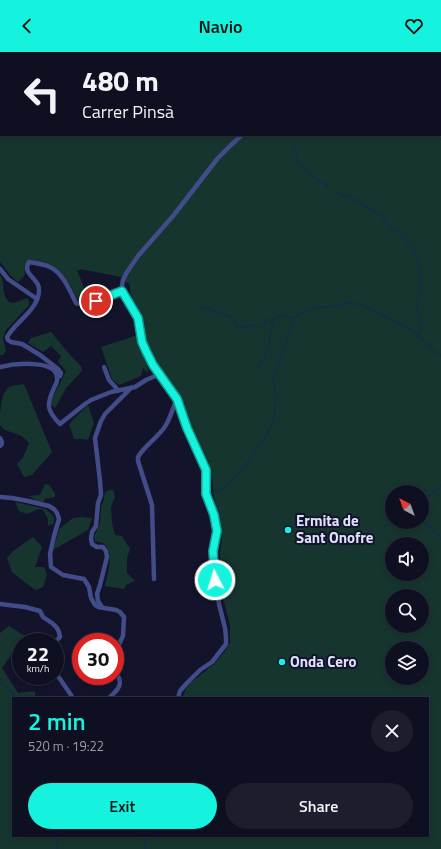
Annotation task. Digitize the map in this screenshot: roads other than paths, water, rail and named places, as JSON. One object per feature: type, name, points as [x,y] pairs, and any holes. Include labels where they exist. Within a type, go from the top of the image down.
[{"type":"street","points":[[178,697],[186,684],[200,670],[212,662],[226,644],[225,628],[215,580],[213,551],[217,531],[214,515],[206,494],[206,470],[187,428],[177,399],[153,365],[146,351],[142,342],[138,318],[122,291],[122,286],[127,272],[138,256],[173,216],[218,158],[241,136]]},
{"type":"street","points":[[57,377],[60,376],[61,373],[53,365],[22,344],[11,342],[7,337],[14,327],[31,310],[39,294],[40,287],[38,282],[27,270],[29,262],[52,268],[69,287],[76,303],[83,305],[122,291]]},
{"type":"street","points":[[0,269],[8,279],[37,299]]},
{"type":"street","points":[[0,367],[26,364],[44,365],[52,368],[58,380],[49,399],[48,406],[51,413],[60,424],[85,404],[111,392],[131,388]]},
{"type":"street","points":[[104,367],[109,380],[118,390]]},
{"type":"street","points":[[102,607],[98,601],[97,594],[107,557],[103,547],[97,547],[92,544],[91,539],[92,532],[96,526],[98,503],[101,495],[95,438],[105,414],[131,388],[160,374]]},
{"type":"street","points":[[154,579],[152,505],[138,457],[141,451],[164,427],[177,399]]},
{"type":"street","points":[[0,438],[2,440],[2,445],[0,446]]},
{"type":"street","points":[[0,497],[28,501],[49,506],[54,509],[59,519],[51,546],[51,567],[63,575],[84,579],[89,587],[91,598],[98,608],[102,607],[116,610],[124,616],[123,633]]},
{"type":"street","points":[[0,604],[13,605],[40,611],[43,617],[52,623],[59,633]]},
{"type":"street","points":[[64,685],[72,697]]},
{"type":"street","points":[[110,697],[120,685]]},
{"type":"waterway","points":[[293,146],[299,164],[313,177],[329,187]]},
{"type":"waterway","points":[[335,192],[352,198],[379,214],[414,250],[418,260],[421,278],[420,292],[416,307],[421,320],[419,337]]},
{"type":"waterway","points":[[211,494],[222,489],[238,475],[265,438],[274,418],[276,395],[273,378],[296,316],[317,307],[332,307],[347,303],[362,305],[412,330],[438,354],[441,355]]},
{"type":"waterway","points":[[198,305],[231,317],[238,327],[245,328],[252,325],[261,326],[266,320],[273,320],[281,315],[295,318]]},
{"type":"waterway","points":[[258,369],[270,339],[273,320]]},
{"type":"waterway","points":[[429,496],[441,485]]},
{"type":"waterway","points":[[429,526],[441,539]]},
{"type":"waterway","points":[[0,682],[12,692],[15,697]]},
{"type":"waterway","points":[[57,849],[58,837]]},
{"type":"waterway","points":[[144,837],[145,849]]},
{"type":"place","name":"Ermita de Sant Onofre","points":[[288,530]]},
{"type":"place","name":"Onda Cero","points":[[282,662]]}]
